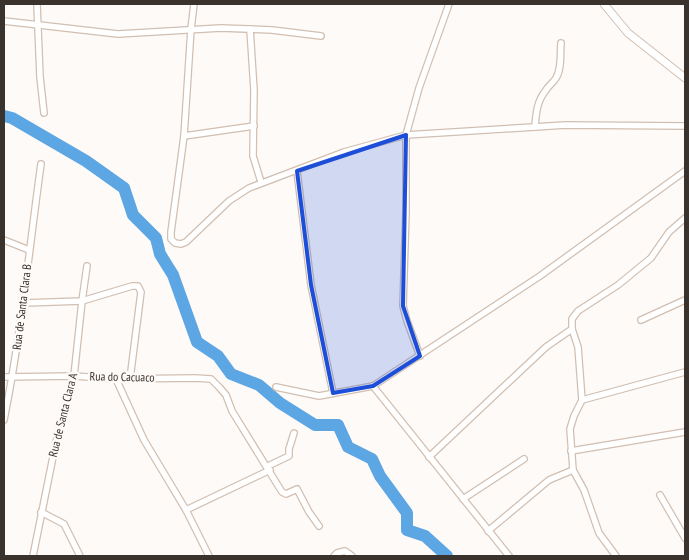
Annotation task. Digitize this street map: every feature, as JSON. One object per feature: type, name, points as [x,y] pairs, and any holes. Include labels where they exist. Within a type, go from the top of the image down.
[{"type":"street","points":[[37,4],[40,77],[44,113]]},
{"type":"street","points":[[194,4],[184,136],[171,232],[175,243],[181,244],[186,242],[230,200],[261,182],[297,171],[344,152],[406,134],[535,127],[685,126]]},
{"type":"street","points":[[420,356],[403,306],[406,134],[419,88],[449,4]]},
{"type":"street","points":[[604,4],[628,33],[685,78]]},
{"type":"street","points":[[4,21],[118,34],[191,29],[250,29],[321,36]]},
{"type":"street","points":[[250,29],[254,90],[254,162],[261,182]]},
{"type":"street","points":[[535,127],[538,106],[545,90],[556,79],[558,73],[561,43]]},
{"type":"street","points":[[184,136],[254,126]]},
{"type":"street","points":[[29,250],[41,164]]},
{"type":"street","points":[[276,387],[320,396],[374,386],[540,276],[685,170]]},
{"type":"street","points":[[297,171],[311,285],[333,393]]},
{"type":"street","points":[[616,556],[599,532],[584,490],[573,470],[570,429],[582,400],[578,347],[572,329],[572,319],[578,312],[618,285],[651,258],[669,232],[685,218]]},
{"type":"street","name":"Rua de Santa Clara B","points":[[4,240],[29,250],[24,303],[13,377],[4,420]]},
{"type":"street","name":"Rua de Santa Clara A","points":[[33,556],[56,442],[74,376],[87,266]]},
{"type":"street","points":[[24,303],[82,301],[132,286],[138,286],[141,292],[130,378]]},
{"type":"street","points":[[641,320],[685,300]]},
{"type":"street","points":[[429,457],[548,344],[572,329]]},
{"type":"street","points":[[582,400],[685,372]]},
{"type":"street","name":"Rua do Cacuaco","points":[[4,377],[74,376],[116,379],[195,378],[211,380],[226,396],[232,411],[269,468]]},
{"type":"street","points":[[116,379],[144,440],[186,510],[209,556]]},
{"type":"street","points":[[374,386],[509,556]]},
{"type":"street","points":[[572,451],[685,432]]},
{"type":"street","points":[[186,510],[289,456],[294,433]]},
{"type":"street","points":[[464,499],[524,459]]},
{"type":"street","points":[[269,468],[284,494],[297,489],[319,526]]},
{"type":"street","points":[[488,531],[549,480],[573,470]]},
{"type":"street","points":[[660,495],[685,538]]},
{"type":"street","points":[[42,512],[64,524],[80,556]]},
{"type":"street","points":[[334,556],[345,551],[352,556]]},
{"type":"highlighted area","points":[[406,135],[403,306],[420,356],[373,386],[333,393],[311,285],[297,171]]},
{"type":"waterway","points":[[4,116],[12,118],[86,161],[124,188],[133,215],[156,238],[160,254],[173,275],[197,342],[218,356],[231,374],[259,385],[280,403],[315,425],[338,425],[348,447],[372,459],[380,476],[407,513],[407,530],[425,536],[447,556]]}]
